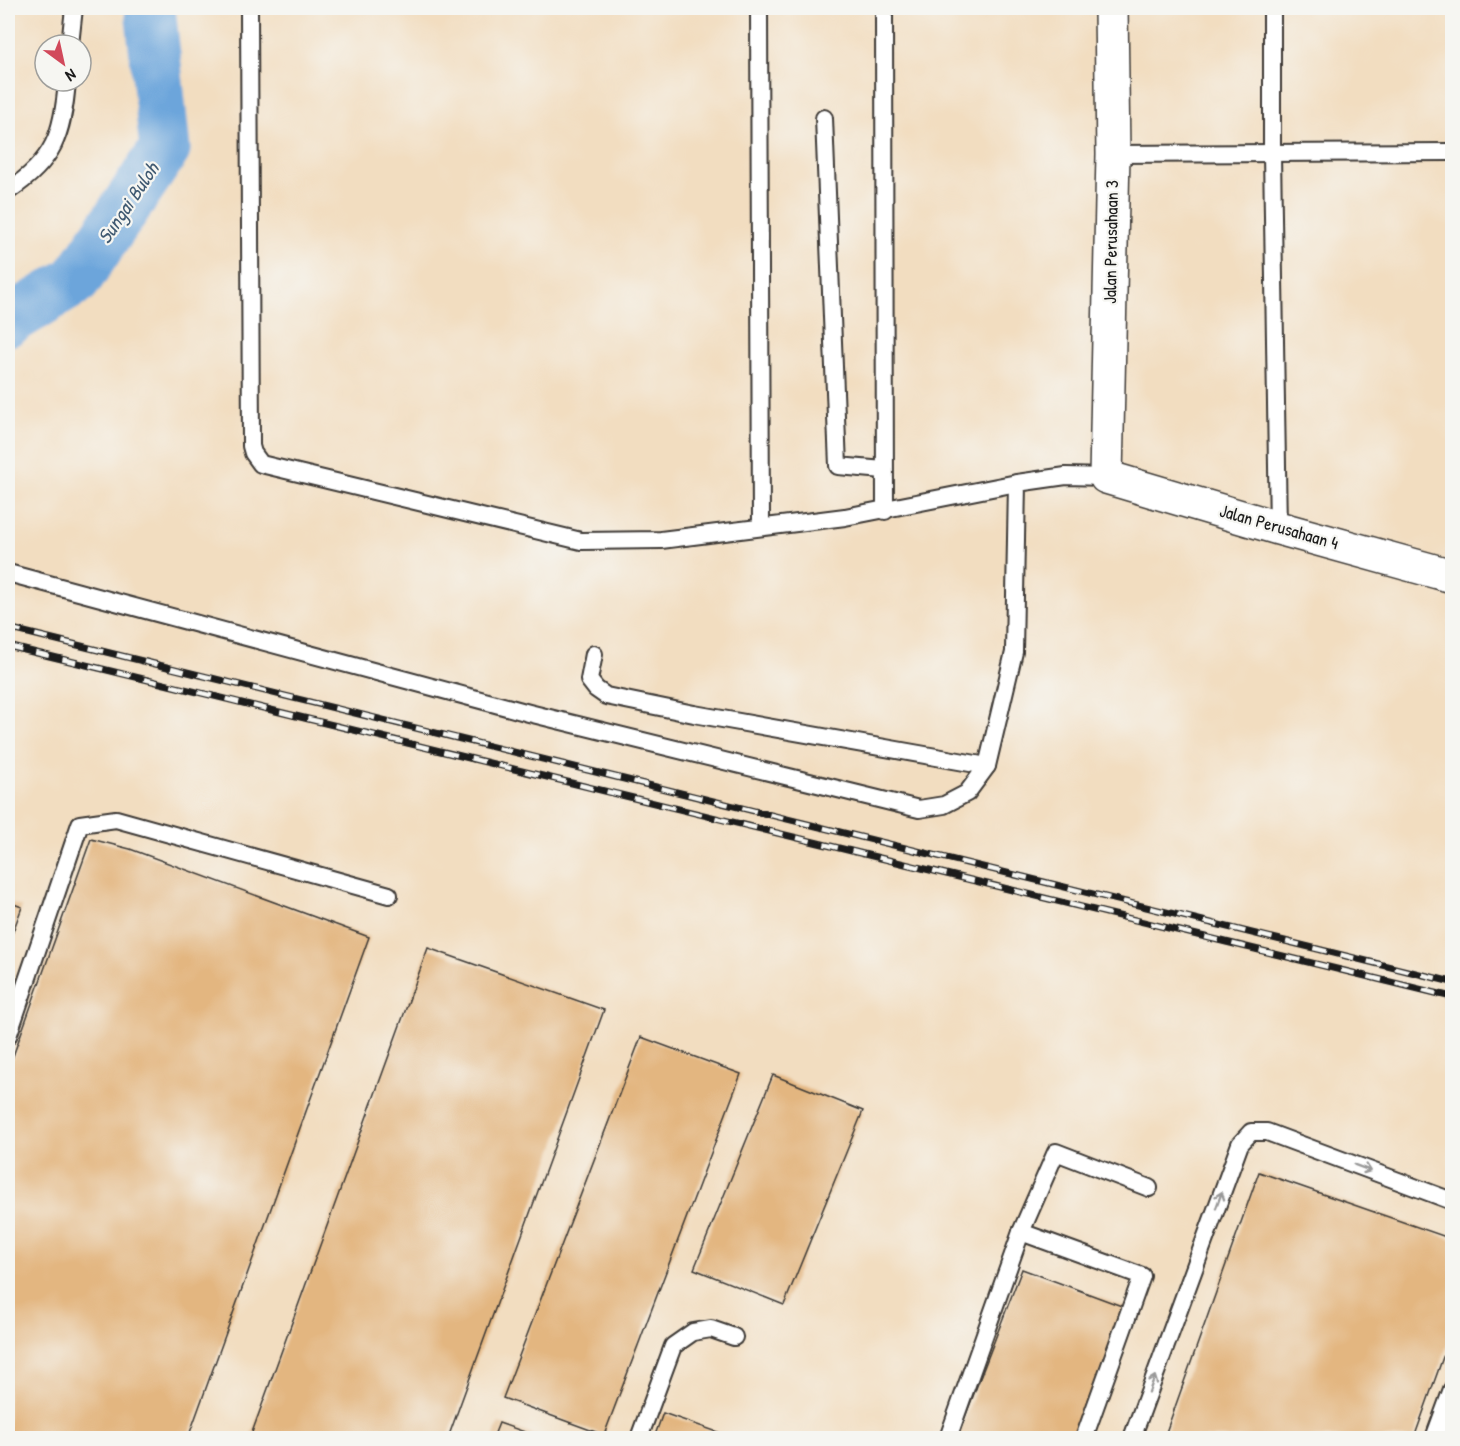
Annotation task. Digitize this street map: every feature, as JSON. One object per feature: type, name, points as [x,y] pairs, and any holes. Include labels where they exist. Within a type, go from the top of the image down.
[{"type":"street","name":"Jalan Perusahaan 3","points":[[1106,477],[1113,154],[1111,8]]},
{"type":"street","name":"Jalan Perusahaan 4","points":[[1106,477],[1452,576]]},
{"type":"lane","points":[[71,33],[74,8]]},
{"type":"lane","points":[[249,8],[251,446],[261,464],[581,541],[661,540],[885,511],[1017,483],[1066,476],[1106,477]]},
{"type":"lane","points":[[759,8],[761,526]]},
{"type":"lane","points":[[884,8],[885,511]]},
{"type":"lane","points":[[1272,8],[1278,528]]},
{"type":"lane","points":[[8,191],[30,177],[54,147],[64,114],[66,93]]},
{"type":"lane","points":[[824,118],[838,466],[884,470]]},
{"type":"lane","points":[[1113,154],[1452,152]]},
{"type":"lane","points":[[8,573],[529,713],[919,809],[944,806],[968,793],[987,766],[1014,652],[1017,483]]},
{"type":"lane","points":[[594,654],[590,680],[596,689],[606,696],[694,714],[987,766]]},
{"type":"lane","points":[[8,1036],[80,824],[116,819],[389,895]]},
{"type":"lane","points":[[1132,1438],[1240,1144],[1251,1132],[1267,1132],[1452,1201]]},
{"type":"lane","points":[[948,1438],[1021,1232],[1056,1152],[1149,1188]]},
{"type":"lane","points":[[1021,1232],[1142,1276],[1084,1438]]},
{"type":"lane","points":[[639,1438],[673,1347],[693,1332],[711,1329],[734,1337]]},
{"type":"lane","points":[[1434,1438],[1452,1389]]},
{"type":"building","points":[[91,839],[130,849],[369,937],[188,1438],[8,1438],[8,1070]]},
{"type":"building","points":[[8,902],[22,907],[8,945]]},
{"type":"building","points":[[428,948],[604,1010],[448,1438],[250,1438]]},
{"type":"building","points":[[641,1037],[741,1074],[604,1435],[503,1398]]},
{"type":"building","points":[[773,1075],[863,1111],[784,1305],[694,1269]]},
{"type":"building","points":[[1259,1172],[1452,1239],[1452,1332],[1414,1438],[1164,1438]]},
{"type":"building","points":[[1022,1269],[1127,1308],[1077,1438],[957,1438]]},
{"type":"building","points":[[663,1413],[732,1437],[654,1438]]},
{"type":"building","points":[[499,1423],[542,1438],[493,1438]]},
{"type":"waterway","name":"Sungai Buloh","points":[[8,321],[76,280],[165,149],[150,8]]},
{"type":"railway","points":[[8,628],[1452,982]]},
{"type":"railway","points":[[8,646],[1452,997]]}]
